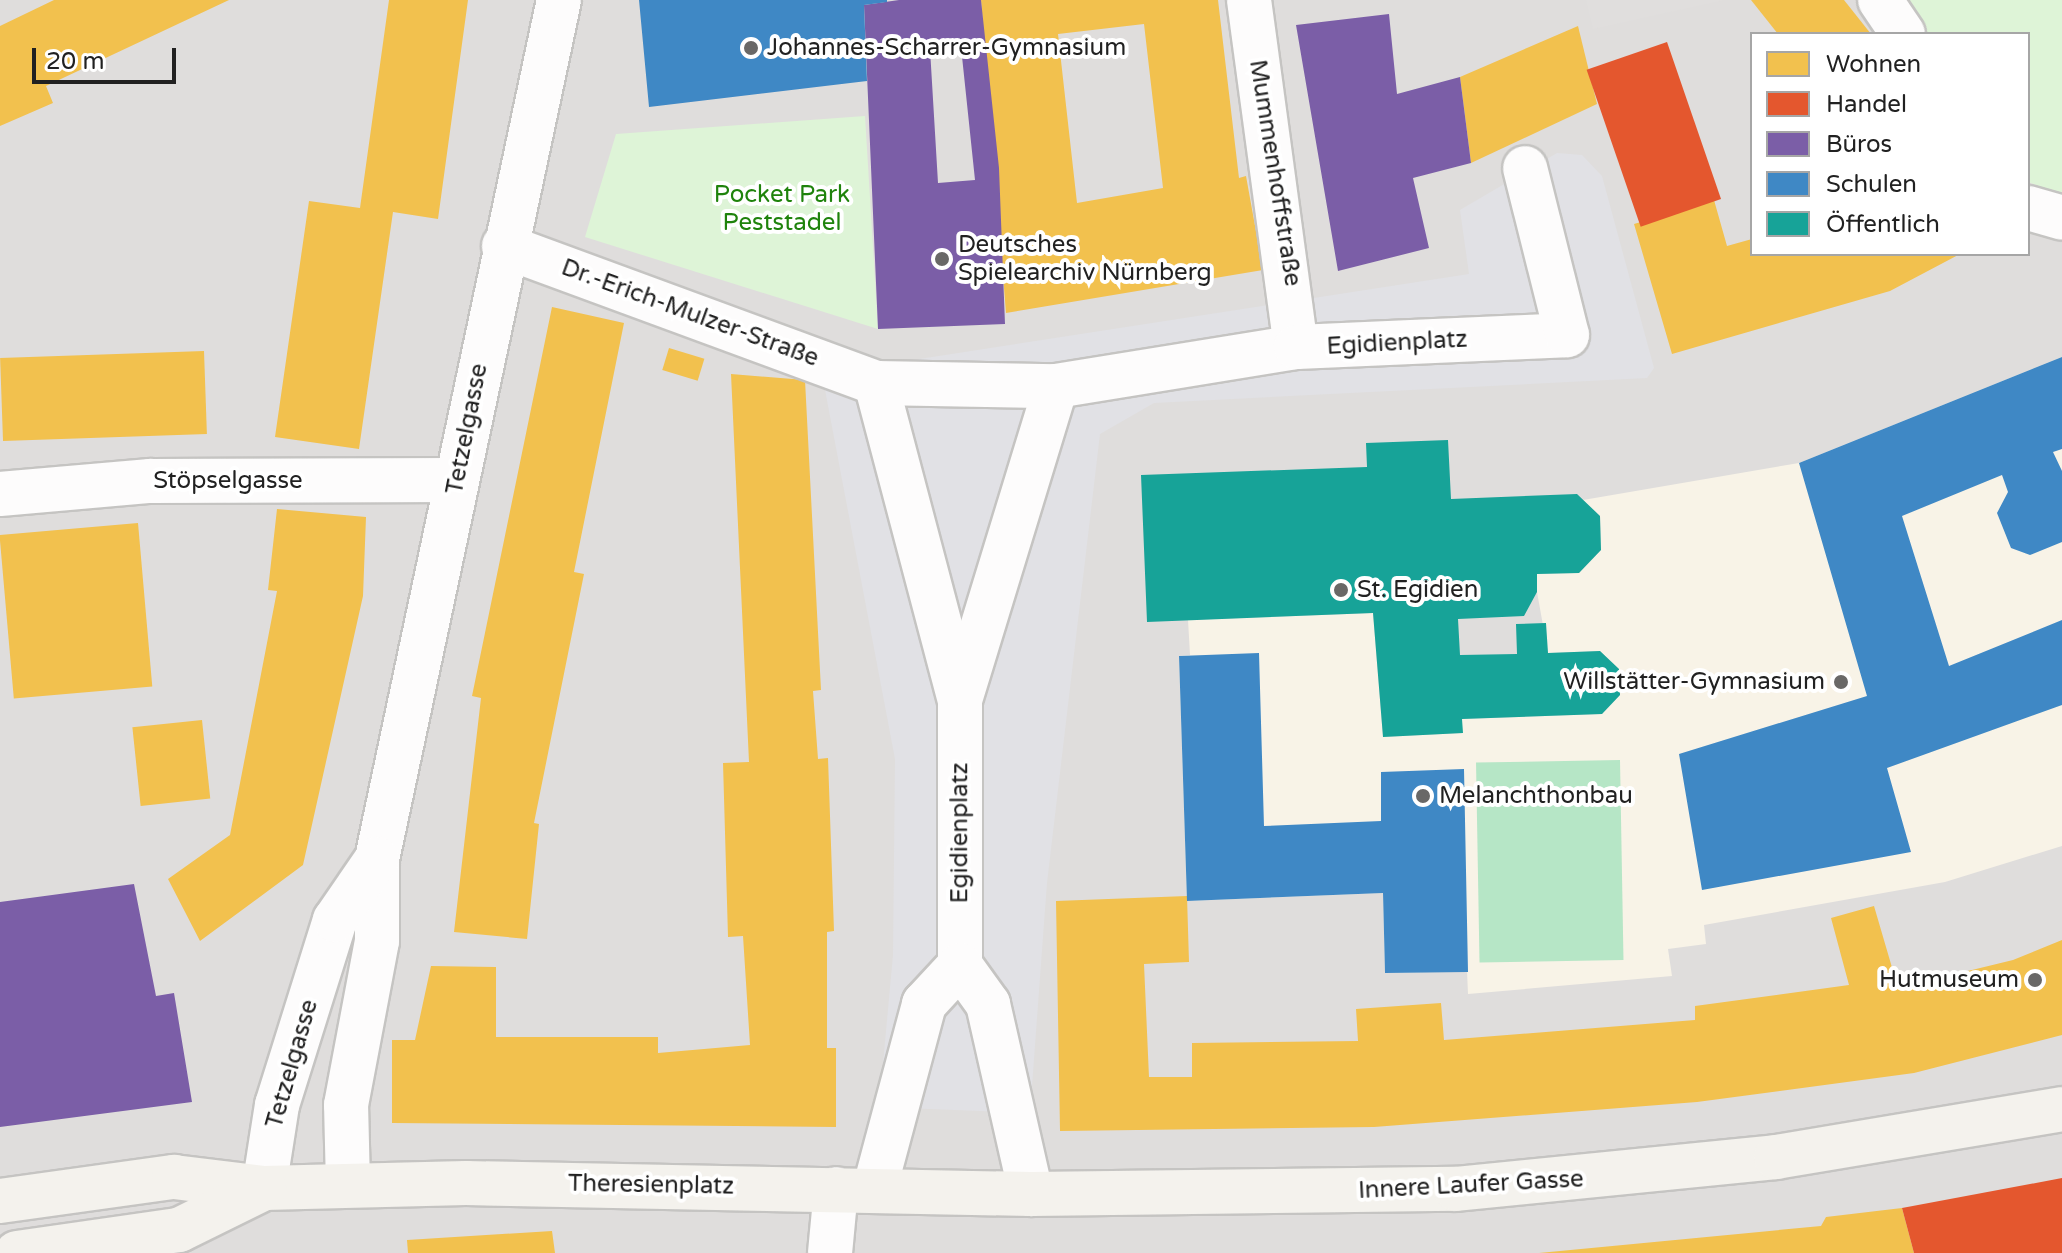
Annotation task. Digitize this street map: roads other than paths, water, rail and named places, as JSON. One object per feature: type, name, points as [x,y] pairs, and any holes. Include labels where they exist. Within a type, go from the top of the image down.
[{"type":"street","name":"Tetzelgasse","points":[[348,1185],[346,1105],[377,941],[377,859],[504,246],[559,0]]},
{"type":"street","name":"Mummenhoffstraße","points":[[1249,0],[1296,347]]},
{"type":"street","points":[[1880,0],[1902,32]]},
{"type":"street","name":"Egidienplatz","points":[[960,965],[960,700],[876,383],[1056,386],[1296,347],[1567,335],[1525,168]]},
{"type":"street","points":[[2030,209],[2062,218]]},
{"type":"street","name":"Dr.-Erich-Mulzer-Straße","points":[[504,246],[876,383]]},
{"type":"street","name":"Egidienplatz","points":[[960,700],[1056,386]]},
{"type":"street","name":"Stöpselgasse","points":[[0,494],[150,481],[457,480]]},
{"type":"street","name":"Tetzelgasse","points":[[264,1188],[277,1105],[335,920],[377,859]]},
{"type":"street","points":[[830,1253],[924,1004],[960,965],[988,1004],[1031,1194]]},
{"type":"street","name":"Innere Laufer Gasse","points":[[855,1190],[1031,1194],[1475,1188],[1776,1157],[2062,1109]]},
{"type":"street","name":"Theresienplatz","points":[[0,1201],[174,1177],[264,1188],[466,1183],[855,1190]]},
{"type":"street","points":[[17,1253],[179,1230],[264,1188]]},
{"type":"place","name":"Johannes-Scharrer-Gymnasium","points":[[751,48]]},
{"type":"place","name":"Deutsches Spielearchiv Nürnberg","points":[[942,259]]},
{"type":"place","name":"St. Egidien","points":[[1341,590]]},
{"type":"place","name":"Willstätter-Gymnasium","points":[[1841,682]]},
{"type":"place","name":"Melanchthonbau","points":[[1423,796]]},
{"type":"place","name":"Hutmuseum","points":[[2035,980]]},
{"type":"park label","name":"Pocket Park Peststadel","points":[[782,209]]}]
